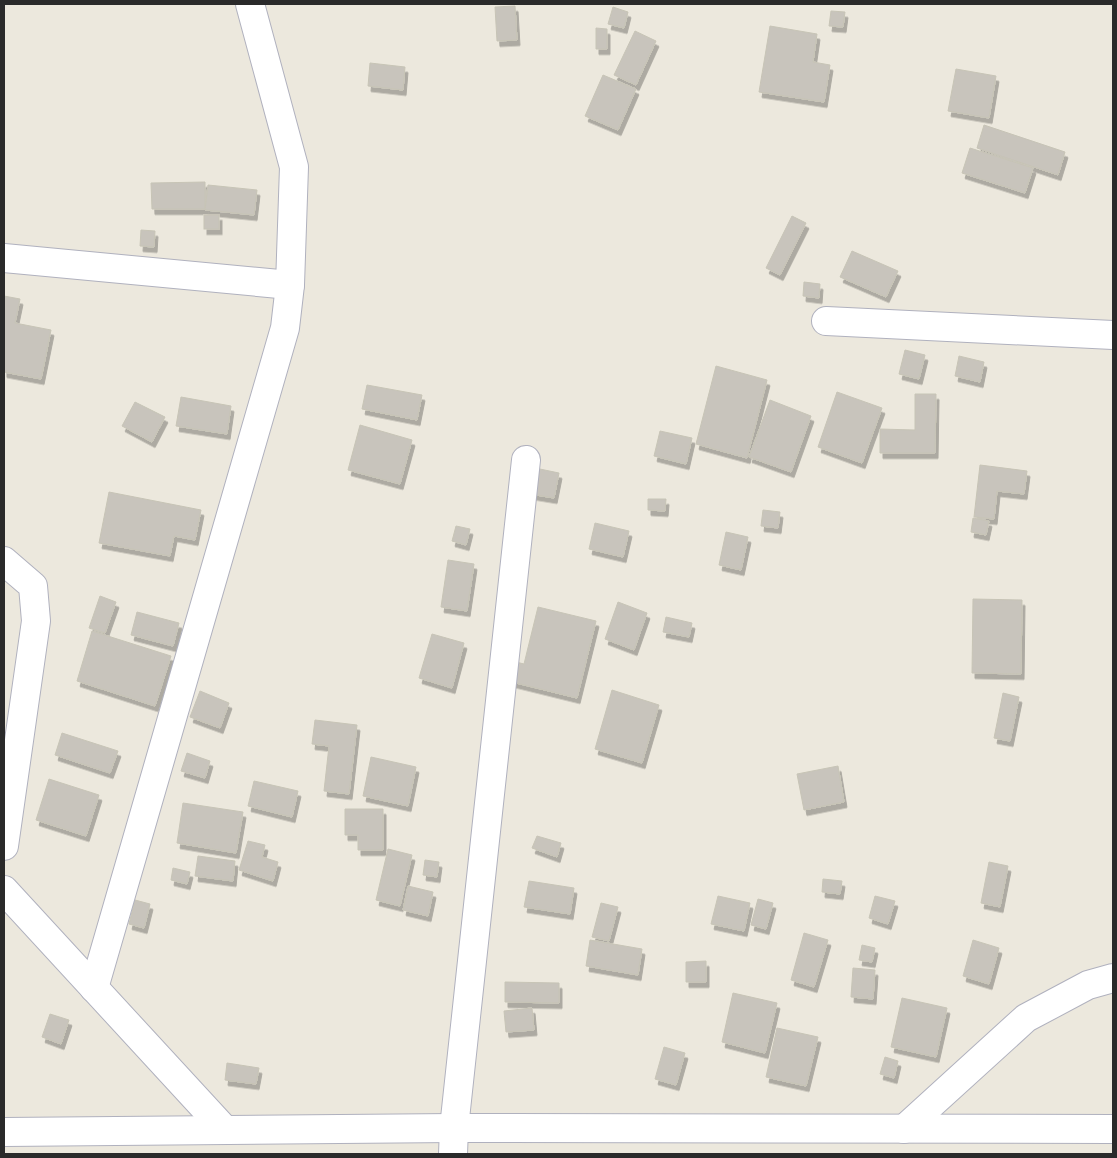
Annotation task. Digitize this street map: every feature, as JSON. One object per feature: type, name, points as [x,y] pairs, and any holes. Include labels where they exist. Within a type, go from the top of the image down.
[{"type":"street","points":[[94,988],[285,328],[290,285],[294,168],[250,4]]},
{"type":"street","points":[[4,258],[290,285]]},
{"type":"street","points":[[826,321],[1113,335]]},
{"type":"street","points":[[454,1141],[526,460]]},
{"type":"street","points":[[4,561],[33,586],[36,621],[4,846]]},
{"type":"street","points":[[4,890],[225,1130]]},
{"type":"street","points":[[904,1129],[1026,1018],[1088,985],[1113,978]]},
{"type":"street","points":[[4,1132],[225,1130],[454,1141],[904,1129],[1113,1129]]},
{"type":"building","points":[[515,6],[517,40],[497,41],[495,7]]},
{"type":"building","points":[[613,7],[628,12],[624,28],[608,24]]},
{"type":"building","points":[[831,11],[845,12],[843,27],[829,26]]},
{"type":"building","points":[[770,26],[817,34],[813,62],[830,65],[824,102],[759,92]]},
{"type":"building","points":[[596,28],[607,29],[607,49],[596,49]]},
{"type":"building","points":[[635,31],[656,41],[636,85],[614,75]]},
{"type":"building","points":[[370,63],[405,67],[403,90],[368,86]]},
{"type":"building","points":[[956,69],[996,76],[989,118],[948,111]]},
{"type":"building","points":[[603,75],[636,89],[618,130],[585,116]]},
{"type":"building","points":[[984,125],[1065,152],[1058,175],[977,148]]},
{"type":"building","points":[[970,148],[1033,168],[1025,193],[962,173]]},
{"type":"building","points":[[205,182],[205,209],[152,209],[151,183]]},
{"type":"building","points":[[208,185],[257,190],[254,215],[205,210]]},
{"type":"building","points":[[204,215],[219,215],[219,229],[204,229]]},
{"type":"building","points":[[792,216],[806,223],[780,275],[766,268]]},
{"type":"building","points":[[141,230],[155,231],[154,247],[140,246]]},
{"type":"building","points":[[852,251],[898,271],[886,297],[840,277]]},
{"type":"building","points":[[804,282],[820,284],[819,298],[803,296]]},
{"type":"building","points":[[4,296],[20,299],[15,323],[51,330],[41,379],[4,372]]},
{"type":"building","points":[[905,350],[925,355],[919,379],[899,374]]},
{"type":"building","points":[[959,356],[984,362],[980,382],[955,376]]},
{"type":"building","points":[[716,366],[767,380],[747,458],[696,444]]},
{"type":"building","points":[[367,385],[422,395],[417,420],[362,409]]},
{"type":"building","points":[[837,392],[882,408],[862,463],[818,447]]},
{"type":"building","points":[[915,394],[936,394],[935,453],[880,453],[880,429],[915,430]]},
{"type":"building","points":[[181,397],[231,406],[227,434],[176,426]]},
{"type":"building","points":[[770,400],[811,416],[791,472],[749,457]]},
{"type":"building","points":[[135,402],[165,417],[152,442],[122,426]]},
{"type":"building","points":[[360,425],[412,440],[400,484],[348,470]]},
{"type":"building","points":[[660,431],[692,438],[686,464],[654,456]]},
{"type":"building","points":[[980,465],[1027,471],[1024,494],[997,491],[994,519],[974,517]]},
{"type":"building","points":[[535,468],[559,473],[554,498],[530,494]]},
{"type":"building","points":[[109,492],[201,510],[195,540],[174,536],[170,556],[99,543]]},
{"type":"building","points":[[648,499],[666,499],[665,511],[648,510]]},
{"type":"building","points":[[763,510],[780,512],[778,528],[761,526]]},
{"type":"building","points":[[973,518],[989,521],[986,535],[971,532]]},
{"type":"building","points":[[595,523],[629,531],[623,557],[589,549]]},
{"type":"building","points":[[456,526],[470,529],[466,545],[452,541]]},
{"type":"building","points":[[726,532],[748,537],[741,570],[719,565]]},
{"type":"building","points":[[448,560],[474,564],[467,611],[441,607]]},
{"type":"building","points":[[100,596],[116,602],[105,633],[89,628]]},
{"type":"building","points":[[973,599],[1022,600],[1021,674],[972,673]]},
{"type":"building","points":[[618,602],[647,613],[634,650],[605,639]]},
{"type":"building","points":[[538,607],[596,621],[577,698],[508,681],[512,661],[524,664]]},
{"type":"building","points":[[137,612],[179,623],[173,646],[131,635]]},
{"type":"building","points":[[666,617],[692,623],[689,637],[663,632]]},
{"type":"building","points":[[92,631],[171,656],[155,706],[77,681]]},
{"type":"building","points":[[432,634],[464,643],[452,688],[419,678]]},
{"type":"building","points":[[612,690],[659,705],[642,763],[595,749]]},
{"type":"building","points":[[200,691],[229,703],[220,728],[190,717]]},
{"type":"building","points":[[1003,693],[1019,697],[1010,741],[994,738]]},
{"type":"building","points":[[315,720],[357,725],[349,794],[324,791],[329,746],[312,744]]},
{"type":"building","points":[[62,733],[118,751],[110,773],[55,755]]},
{"type":"building","points":[[187,753],[210,761],[205,778],[181,771]]},
{"type":"building","points":[[371,757],[416,767],[408,806],[363,796]]},
{"type":"building","points":[[838,766],[844,802],[804,810],[797,774]]},
{"type":"building","points":[[49,779],[99,795],[86,836],[36,820]]},
{"type":"building","points":[[254,781],[298,791],[292,817],[248,806]]},
{"type":"building","points":[[183,803],[243,812],[236,853],[177,843]]},
{"type":"building","points":[[345,809],[383,809],[383,850],[358,850],[358,835],[345,835]]},
{"type":"building","points":[[537,836],[561,843],[557,857],[532,848]]},
{"type":"building","points":[[248,841],[265,845],[262,857],[278,862],[273,881],[239,870]]},
{"type":"building","points":[[388,849],[412,855],[400,906],[376,900]]},
{"type":"building","points":[[198,856],[235,861],[233,881],[195,876]]},
{"type":"building","points":[[425,860],[439,862],[437,877],[423,875]]},
{"type":"building","points":[[989,862],[1008,866],[1000,907],[981,903]]},
{"type":"building","points":[[173,868],[190,872],[187,884],[171,880]]},
{"type":"building","points":[[823,879],[842,881],[840,894],[822,892]]},
{"type":"building","points":[[529,881],[574,888],[570,914],[524,907]]},
{"type":"building","points":[[408,886],[433,892],[428,916],[403,910]]},
{"type":"building","points":[[718,896],[750,903],[744,931],[711,924]]},
{"type":"building","points":[[875,896],[895,901],[888,924],[869,918]]},
{"type":"building","points":[[758,899],[773,903],[766,929],[751,925]]},
{"type":"building","points":[[135,900],[150,904],[144,928],[129,924]]},
{"type":"building","points":[[601,903],[618,907],[609,941],[592,937]]},
{"type":"building","points":[[804,933],[828,940],[814,987],[791,980]]},
{"type":"building","points":[[590,940],[642,949],[638,975],[586,966]]},
{"type":"building","points":[[973,940],[999,948],[989,984],[963,976]]},
{"type":"building","points":[[862,945],[875,948],[872,962],[859,960]]},
{"type":"building","points":[[706,961],[706,982],[686,982],[686,962]]},
{"type":"building","points":[[853,968],[875,970],[873,999],[851,997]]},
{"type":"building","points":[[505,982],[559,983],[559,1003],[505,1002]]},
{"type":"building","points":[[733,993],[777,1003],[765,1053],[722,1042]]},
{"type":"building","points":[[902,998],[947,1008],[936,1057],[891,1047]]},
{"type":"building","points":[[532,1008],[534,1030],[506,1032],[504,1011]]},
{"type":"building","points":[[50,1014],[69,1020],[61,1044],[42,1037]]},
{"type":"building","points":[[777,1028],[818,1037],[806,1086],[766,1077]]},
{"type":"building","points":[[664,1047],[685,1053],[676,1085],[655,1079]]},
{"type":"building","points":[[885,1057],[898,1061],[894,1078],[880,1074]]},
{"type":"building","points":[[227,1063],[259,1068],[256,1084],[225,1080]]}]
